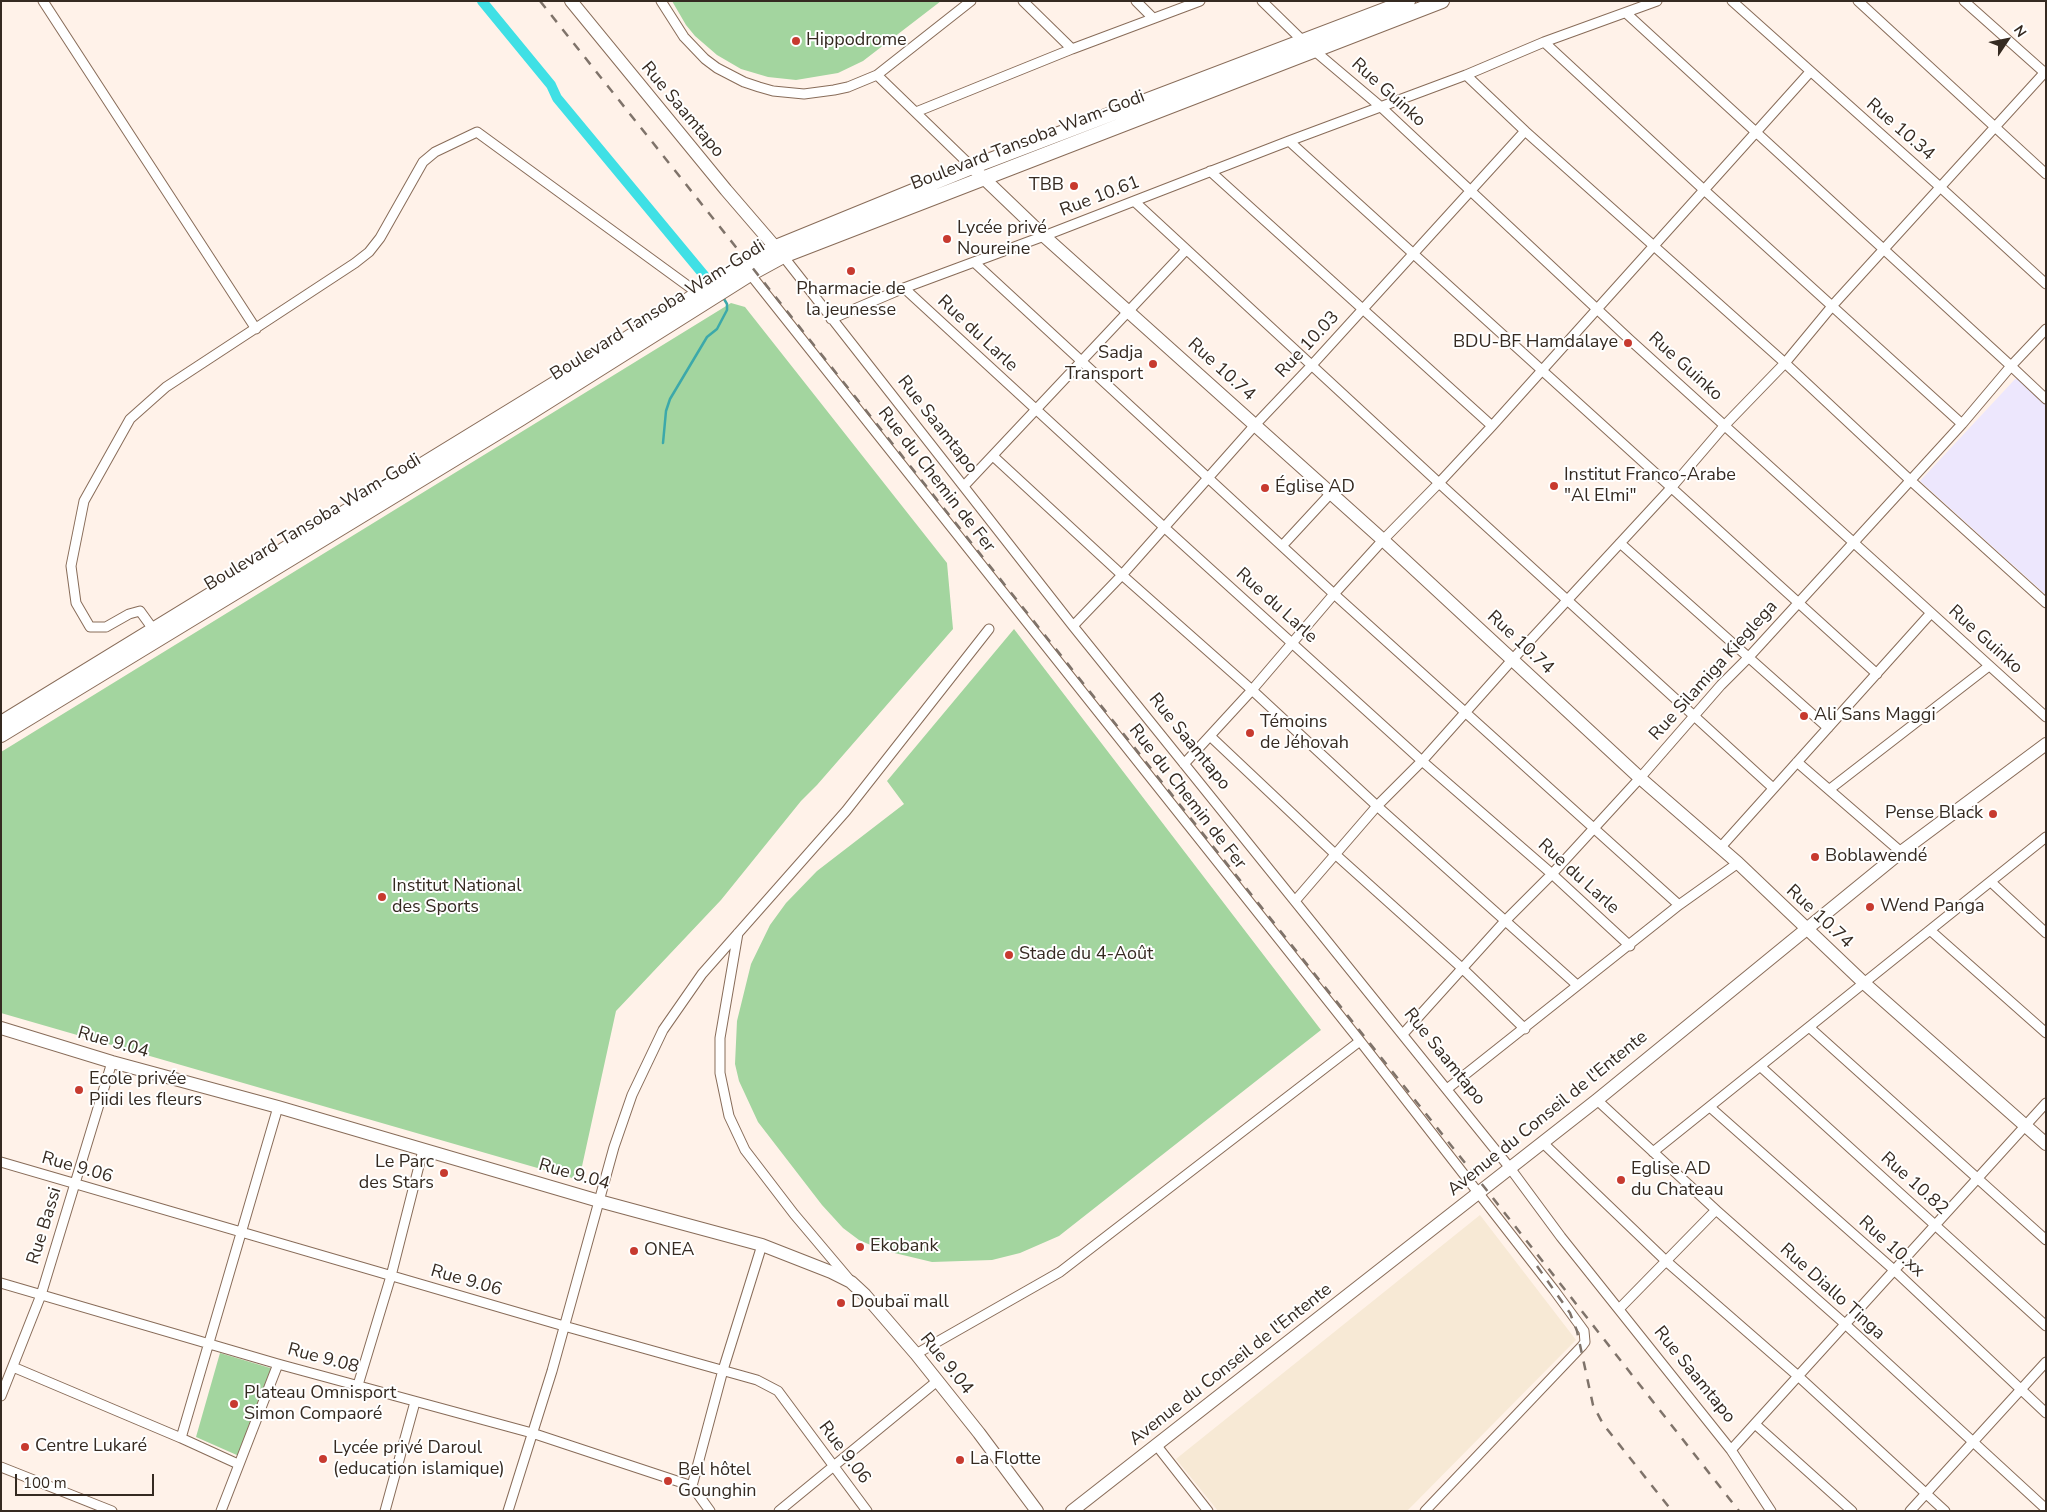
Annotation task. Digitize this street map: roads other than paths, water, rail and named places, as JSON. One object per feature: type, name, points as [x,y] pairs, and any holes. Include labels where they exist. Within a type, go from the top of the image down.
[{"type":"main road","name":"Rue Saamtapo","points":[[571,1],[726,190],[780,252]]},
{"type":"main road","name":"Boulevard Tansoba Wam-Godi","points":[[1,735],[520,418],[750,274],[780,252],[972,168],[1408,1]]},
{"type":"main road","name":"Boulevard Tansoba Wam-Godi","points":[[1,723],[748,262],[982,178],[1442,1]]},
{"type":"main road","name":"Rue 10.74","points":[[972,168],[1044,236],[1383,540],[1640,778],[1738,863],[1805,929],[1864,983],[2046,1144]]},
{"type":"main road","name":"Avenue du Conseil de l'Entente","points":[[1072,1511],[1597,1100],[1901,852],[2046,744]]},
{"type":"main road","name":"Rue 9.04","points":[[1,1028],[112,1062],[278,1107],[598,1201],[762,1245],[808,1261],[851,1282],[865,1295],[916,1354],[936,1382],[979,1433],[1037,1511]]},
{"type":"street","points":[[43,1],[256,329]]},
{"type":"street","points":[[661,1],[684,37],[705,59],[731,75],[759,87],[788,93],[819,93],[848,87],[877,75],[971,1]]},
{"type":"street","points":[[1023,1],[1072,49]]},
{"type":"street","points":[[1136,1],[1153,18]]},
{"type":"street","points":[[916,112],[1072,49],[1200,1]]},
{"type":"street","name":"Rue Guinko","points":[[1262,1],[1303,41],[1381,107],[1598,309],[2046,717]]},
{"type":"street","name":"Rue 10.61","points":[[832,319],[904,288],[975,263],[1289,141],[1466,75],[1544,42],[1657,1]]},
{"type":"street","name":"Rue 10.34","points":[[1732,1],[2046,284]]},
{"type":"street","points":[[1858,1],[2046,174]]},
{"type":"street","points":[[1295,901],[1377,806],[1422,761],[1466,710],[1671,488],[1725,425],[1785,363],[1833,305],[1939,186],[2045,73],[1964,1]]},
{"type":"street","points":[[1626,13],[2046,400]]},
{"type":"street","points":[[1544,42],[1962,424]]},
{"type":"street","points":[[1184,764],[1252,690],[1334,594],[1492,426],[1810,72]]},
{"type":"street","points":[[877,75],[972,168]]},
{"type":"street","points":[[1466,75],[1653,246],[1785,363],[1910,480],[2046,603]]},
{"type":"street","name":"Rue 10.03","points":[[1073,626],[1122,575],[1255,425],[1526,131]]},
{"type":"street","points":[[153,629],[140,611],[129,614],[106,627],[90,627],[76,603],[71,566],[84,502],[130,418],[166,386],[356,264],[380,238],[423,162],[435,152],[477,132],[699,294]]},
{"type":"street","points":[[1289,141],[1877,674]]},
{"type":"street","points":[[1210,172],[1492,426]]},
{"type":"street","points":[[1134,201],[1439,483],[1774,788]]},
{"type":"street","points":[[964,486],[1186,250]]},
{"type":"street","name":"Rue Saamtapo","points":[[780,252],[1073,626],[1404,1034],[1510,1168],[1561,1237],[1731,1450],[1772,1511]]},
{"type":"street","points":[[975,263],[1334,594],[1466,710],[1679,905]]},
{"type":"street","name":"Rue du Chemin de Fer","points":[[750,274],[1360,1041],[1580,1325],[1585,1338],[1582,1346],[1425,1511]]},
{"type":"street","name":"Rue du Larle","points":[[904,288],[1422,761],[1552,874],[1630,946]]},
{"type":"street","name":"Rue Silamiga Kieglega","points":[[1404,1034],[1505,921],[1552,874],[1640,778],[1721,685],[1748,658],[1962,424],[2011,366],[2046,329]]},
{"type":"street","points":[[993,456],[1122,575],[1252,690],[1377,806],[1578,985]]},
{"type":"street","points":[[1282,546],[1331,493]]},
{"type":"street","points":[[1620,543],[1828,728]]},
{"type":"street","points":[[1720,848],[1932,613]]},
{"type":"street","points":[[508,1511],[548,1386],[614,1147],[632,1095],[663,1030],[702,974],[846,811],[988,629]]},
{"type":"street","points":[[1830,789],[1990,666]]},
{"type":"street","points":[[1210,736],[1335,854],[1463,969],[1524,1029]]},
{"type":"street","points":[[1797,762],[1901,852]]},
{"type":"street","points":[[1653,1152],[1711,1108],[2046,837]]},
{"type":"street","points":[[1447,1089],[1630,946],[1679,905],[1738,863]]},
{"type":"street","points":[[1991,882],[2046,933]]},
{"type":"street","points":[[1932,930],[2046,1032]]},
{"type":"street","points":[[738,933],[720,1038],[720,1073],[728,1116],[745,1150],[794,1214],[851,1282]]},
{"type":"street","points":[[1809,1027],[2046,1240]]},
{"type":"street","points":[[916,1354],[1060,1272],[1360,1041]]},
{"type":"street","name":"Rue Bassi","points":[[1,1396],[42,1295],[112,1062]]},
{"type":"street","name":"Rue 10.82","points":[[1760,1067],[2046,1326]]},
{"type":"street","name":"Rue Diallo Tinga","points":[[1597,1100],[2046,1509]]},
{"type":"street","points":[[1731,1450],[2046,1103]]},
{"type":"street","points":[[181,1438],[278,1107]]},
{"type":"street","name":"Rue 10.xx","points":[[1711,1108],[1894,1270],[2046,1413]]},
{"type":"street","points":[[1542,1142],[1666,1261],[1798,1376],[1945,1511]]},
{"type":"street","points":[[358,1386],[391,1276],[423,1150]]},
{"type":"street","name":"Rue 9.06","points":[[1,1162],[564,1326],[757,1380],[778,1391],[867,1511]]},
{"type":"street","points":[[1619,1309],[1716,1210]]},
{"type":"street","points":[[710,1511],[692,1486],[723,1370],[762,1245]]},
{"type":"street","name":"Rue 9.08","points":[[1,1283],[278,1364],[532,1433],[692,1486]]},
{"type":"street","points":[[1910,1511],[2046,1362]]},
{"type":"street","points":[[221,1511],[278,1364]]},
{"type":"street","points":[[13,1367],[238,1464]]},
{"type":"street","points":[[779,1511],[936,1382]]},
{"type":"street","points":[[389,1510],[415,1402]]},
{"type":"street","points":[[1755,1424],[1852,1511]]},
{"type":"street","points":[[1157,1446],[1208,1511]]},
{"type":"street","points":[[1,1467],[112,1511]]},
{"type":"waterway","points":[[482,1],[551,85],[557,98],[708,280]]},
{"type":"waterway","points":[[663,443],[666,411],[670,399],[707,337],[717,329],[727,310],[727,304],[724,299]]},
{"type":"railway","points":[[540,1],[1485,1188],[1739,1511]]},
{"type":"railway","points":[[1537,1266],[1570,1313],[1577,1331],[1593,1405],[1603,1424],[1672,1511]]},
{"type":"place","name":"Hippodrome","points":[[796,41]]},
{"type":"place","name":"TBB","points":[[1074,186]]},
{"type":"place","name":"Lycée privé Noureine","points":[[947,239]]},
{"type":"place","name":"Pharmacie de la jeunesse","points":[[851,271]]},
{"type":"place","name":"BDU-BF Hamdalaye","points":[[1628,343]]},
{"type":"place","name":"Sadja Transport","points":[[1153,364]]},
{"type":"place","name":"Institut Franco-Arabe \"Al Elmi\"","points":[[1554,486]]},
{"type":"place","name":"Église AD","points":[[1265,488]]},
{"type":"place","name":"Ali Sans Maggi","points":[[1804,716]]},
{"type":"place","name":"Témoins de Jéhovah","points":[[1250,733]]},
{"type":"place","name":"Pense Black","points":[[1993,814]]},
{"type":"place","name":"Boblawendé","points":[[1815,857]]},
{"type":"place","name":"Institut National des Sports","points":[[382,897]]},
{"type":"place","name":"Wend Panga","points":[[1870,907]]},
{"type":"place","name":"Stade du 4-Août","points":[[1009,955]]},
{"type":"place","name":"Ecole privée Piidi les fleurs","points":[[79,1090]]},
{"type":"place","name":"Le Parc des Stars","points":[[444,1173]]},
{"type":"place","name":"Eglise AD du Chateau","points":[[1621,1180]]},
{"type":"place","name":"Ekobank","points":[[860,1247]]},
{"type":"place","name":"ONEA","points":[[634,1251]]},
{"type":"place","name":"Doubaï mall","points":[[841,1303]]},
{"type":"place","name":"Plateau Omnisport Simon Compaoré","points":[[234,1404]]},
{"type":"place","name":"Centre Lukaré","points":[[25,1447]]},
{"type":"place","name":"Lycée privé Daroul (education islamique)","points":[[323,1459]]},
{"type":"place","name":"La Flotte","points":[[960,1460]]},
{"type":"place","name":"Bel hôtel Gounghin","points":[[668,1481]]}]
